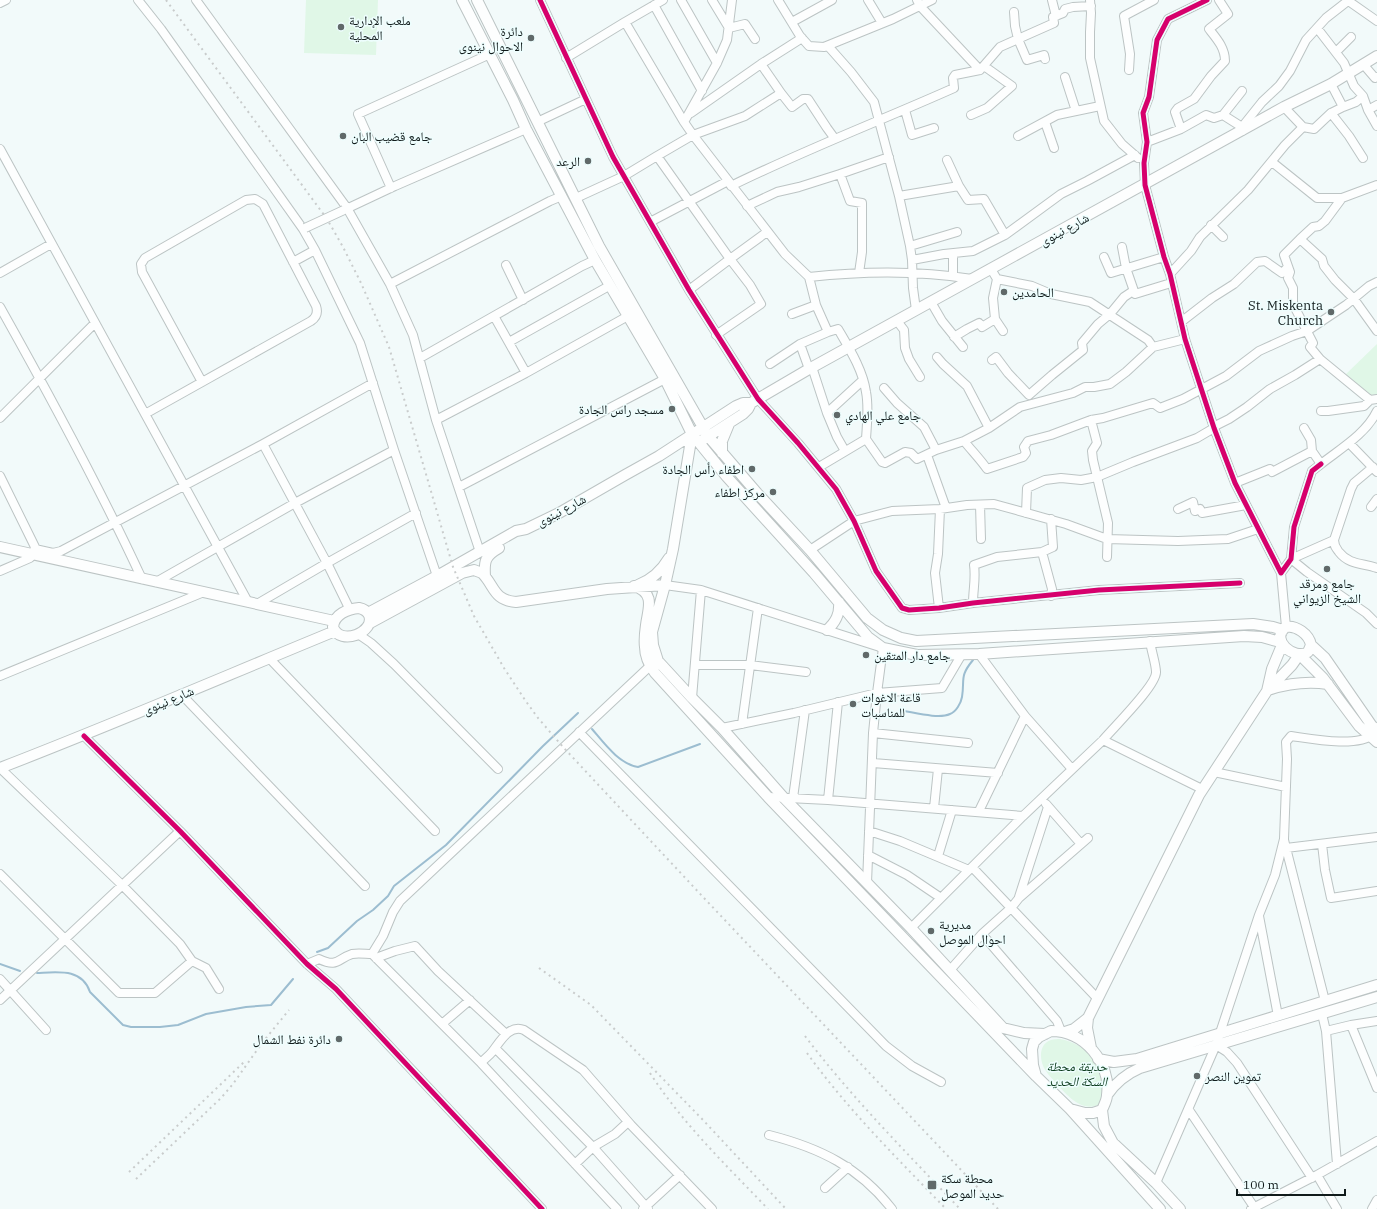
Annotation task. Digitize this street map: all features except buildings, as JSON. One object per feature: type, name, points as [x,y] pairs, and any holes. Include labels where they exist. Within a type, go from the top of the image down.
[{"type":"main road","points":[[462,0],[526,129],[595,260],[665,379],[695,438],[727,477],[839,602],[868,637],[883,648],[916,655],[979,654],[1244,636],[1262,637],[1281,643],[1293,653],[1300,655],[1328,684],[1359,726],[1375,735]]},
{"type":"main road","points":[[477,0],[599,246],[706,431],[722,453],[810,550],[867,618],[883,630],[901,638],[916,641],[1253,624],[1284,629],[1294,627],[1305,634],[1311,645],[1325,658],[1372,726],[1375,735]]},
{"type":"main road","name":"شارع نينوى","points":[[369,618],[438,576],[516,532],[559,513],[625,475],[695,438],[706,431],[736,406],[755,401],[810,368],[1145,185],[1242,129],[1331,84],[1377,56]]},
{"type":"main road","name":"شارع نينوى","points":[[706,431],[729,424],[746,412],[755,401]]},
{"type":"main road","points":[[722,453],[722,441],[729,424]]},
{"type":"main road","points":[[648,646],[665,585],[695,438]]},
{"type":"main road","points":[[748,500],[757,493]]},
{"type":"main road","points":[[485,576],[485,562],[490,554],[518,537],[526,528]]},
{"type":"main road","points":[[0,547],[34,552],[142,579],[252,603],[335,626]]},
{"type":"main road","points":[[634,586],[647,580],[658,572],[667,561],[673,549]]},
{"type":"main road","points":[[369,618],[466,571],[474,570],[485,576],[500,598],[516,602],[594,590],[665,585]]},
{"type":"main road","points":[[634,586],[646,594],[650,602],[646,625],[648,646],[647,660],[650,666],[768,797],[1036,1076],[1070,1109],[1160,1209]]},
{"type":"main road","points":[[827,630],[837,618],[839,602]]},
{"type":"main road","points":[[359,608],[363,609],[369,618],[367,628],[358,634],[345,637],[338,635],[335,626],[341,614],[359,608]]},
{"type":"main road","name":"شارع نينوى","points":[[0,768],[84,736],[269,658],[335,626]]},
{"type":"main road","points":[[1266,691],[1281,643],[1280,633],[1284,629]]},
{"type":"main road","points":[[1091,1048],[1087,1028],[1088,1018],[1202,789],[1266,691],[1300,655],[1308,652],[1311,645]]},
{"type":"main road","points":[[648,646],[661,665],[789,798],[866,883],[951,970],[1003,1028],[1024,1033],[1045,1034]]},
{"type":"main road","points":[[1266,691],[1297,683],[1312,682],[1328,684]]},
{"type":"main road","points":[[1098,1059],[1114,1062],[1129,1061],[1377,985]]},
{"type":"main road","points":[[1180,1209],[1156,1183],[1113,1143],[1104,1126],[1102,1110],[1107,1095],[1118,1082],[1132,1071],[1377,997]]},
{"type":"main road","points":[[1063,1032],[1074,1029],[1088,1018]]},
{"type":"main road","points":[[1036,1076],[1033,1066],[1032,1049],[1034,1042],[1051,1031],[1063,1032],[1078,1037],[1091,1048],[1105,1069],[1107,1095]]},
{"type":"main road","points":[[1070,1109],[1085,1113],[1093,1113],[1102,1110]]},
{"type":"street","points":[[0,3],[6,0]]},
{"type":"street","points":[[138,0],[165,35],[304,229],[315,250],[360,343],[394,450],[438,576]]},
{"type":"street","points":[[196,0],[346,209],[390,284],[413,335],[436,420],[480,552]]},
{"type":"street","points":[[540,0],[613,158],[688,290],[755,401],[798,443],[836,489],[854,521],[876,570],[902,608],[909,610],[939,608],[972,603],[1099,590],[1240,583]]},
{"type":"street","points":[[566,58],[663,0]]},
{"type":"street","points":[[681,0],[717,63]]},
{"type":"street","points":[[712,0],[729,28]]},
{"type":"street","points":[[686,118],[717,63],[727,40],[732,0]]},
{"type":"street","points":[[778,0],[808,46],[824,48],[882,23],[919,3],[932,0]]},
{"type":"street","points":[[792,22],[832,0]]},
{"type":"street","points":[[868,0],[882,23]]},
{"type":"street","points":[[1052,0],[1056,16]]},
{"type":"street","points":[[1129,70],[1130,54],[1124,16],[1154,0]]},
{"type":"street","points":[[1207,0],[1168,19],[1157,40],[1149,97],[1143,113],[1147,142],[1144,163],[1145,185],[1170,274],[1185,339],[1214,428],[1235,483],[1281,573],[1284,629]]},
{"type":"street","points":[[1182,129],[1175,112],[1178,108],[1194,99],[1211,76],[1225,61],[1223,50],[1218,40],[1209,30],[1228,14],[1219,0]]},
{"type":"street","points":[[1223,115],[1242,129],[1262,102],[1279,86],[1290,72],[1306,40],[1326,18],[1348,1],[1377,21]]},
{"type":"street","points":[[919,3],[982,68],[1012,86],[987,108],[971,115]]},
{"type":"street","points":[[650,222],[690,201],[730,183],[954,88],[953,78],[955,75],[982,68],[1000,47],[1054,23],[1053,17],[1063,13],[1066,9],[1090,3],[1090,58],[1104,122],[1122,144],[1144,163]]},
{"type":"street","points":[[654,6],[702,91]]},
{"type":"street","points":[[1014,12],[1018,39],[1027,60],[1044,54],[1045,59]]},
{"type":"street","points":[[624,22],[686,118],[693,135],[767,232],[785,254],[809,277],[816,305],[828,332]]},
{"type":"street","points":[[729,28],[745,24],[755,38]]},
{"type":"street","points":[[1317,28],[1336,52],[1349,72],[1354,86],[1363,96],[1368,110],[1377,126]]},
{"type":"street","points":[[1336,52],[1351,37]]},
{"type":"street","points":[[686,118],[761,64],[802,38]]},
{"type":"street","points":[[828,46],[852,72],[874,102],[899,196],[910,246],[916,310]]},
{"type":"street","points":[[391,188],[358,114],[490,54]]},
{"type":"street","points":[[761,64],[792,106],[803,99],[808,99],[835,139]]},
{"type":"street","points":[[1363,64],[1377,78]]},
{"type":"street","points":[[1065,77],[1076,111]]},
{"type":"street","points":[[1331,84],[1343,107]]},
{"type":"street","points":[[1147,142],[1182,129],[1206,115],[1214,118],[1223,115],[1242,91]]},
{"type":"street","points":[[576,198],[624,176],[693,135],[745,116],[781,93]]},
{"type":"street","points":[[1284,107],[1303,127],[1314,129],[1331,113],[1356,102],[1363,96]]},
{"type":"street","points":[[537,122],[586,99]]},
{"type":"street","points":[[1368,110],[1377,105]]},
{"type":"street","points":[[1018,136],[1057,115],[1100,106]]},
{"type":"street","points":[[905,110],[912,135],[934,128]]},
{"type":"street","points":[[1331,113],[1349,136],[1363,158]]},
{"type":"street","points":[[1045,122],[1054,148]]},
{"type":"street","points":[[1170,274],[1191,251],[1200,237],[1228,210],[1272,162],[1285,145],[1303,127]]},
{"type":"street","points":[[304,229],[391,188],[526,129]]},
{"type":"street","points":[[0,149],[218,546],[252,603],[416,513]]},
{"type":"street","points":[[912,260],[944,254],[973,251],[1005,235],[1061,194],[1135,155]]},
{"type":"street","points":[[657,156],[730,260],[750,285],[761,304],[716,335]]},
{"type":"street","points":[[747,206],[777,192],[799,187],[889,157]]},
{"type":"street","points":[[947,160],[959,186],[968,200],[984,199],[1005,235]]},
{"type":"street","points":[[1272,162],[1317,198],[1342,198],[1377,185]]},
{"type":"street","points":[[840,174],[850,201],[862,203],[862,252],[859,273]]},
{"type":"street","points":[[899,196],[959,186]]},
{"type":"street","points":[[390,284],[562,196]]},
{"type":"street","points":[[145,414],[202,382],[314,319],[317,313],[316,306],[263,204],[252,198],[143,259],[141,264],[142,272],[202,382]]},
{"type":"street","points":[[1321,410],[1328,411],[1364,406],[1374,400],[1320,359],[1310,347],[1313,342],[1293,304],[1293,288],[1288,278],[1290,272],[1284,255],[1313,227],[1318,226],[1325,221],[1342,198]]},
{"type":"street","points":[[1211,226],[1222,237]]},
{"type":"street","points":[[688,290],[767,232]]},
{"type":"street","points":[[910,246],[957,232]]},
{"type":"street","points":[[1300,239],[1322,259],[1324,266],[1335,280],[1354,299],[1377,331]]},
{"type":"street","points":[[0,273],[51,244]]},
{"type":"street","points":[[1122,247],[1126,268],[1135,294]]},
{"type":"street","points":[[293,262],[315,250]]},
{"type":"street","points":[[953,254],[953,276]]},
{"type":"street","points":[[1104,257],[1110,274],[1164,257]]},
{"type":"street","points":[[420,358],[595,260]]},
{"type":"street","points":[[1181,322],[1212,298],[1234,284],[1257,262],[1266,261],[1282,273],[1288,266]]},
{"type":"street","points":[[506,265],[523,300]]},
{"type":"street","points":[[991,269],[997,279],[994,298],[995,319],[1003,331]]},
{"type":"street","points":[[809,277],[859,273],[913,272],[972,279]]},
{"type":"street","points":[[997,279],[1032,286],[1051,294],[1090,302],[1148,340],[1153,347]]},
{"type":"street","points":[[964,441],[987,469],[1023,457],[1026,453],[1024,447],[1028,441],[1051,435],[1091,420],[1103,418],[1153,402],[1160,408],[1183,399],[1226,376],[1259,351],[1307,331],[1346,305],[1369,286],[1377,282]]},
{"type":"street","points":[[992,360],[996,357],[1029,396],[1083,350],[1082,344],[1087,337],[1098,324],[1110,314],[1124,297],[1133,291],[1135,294],[1171,283]]},
{"type":"street","points":[[508,342],[609,286]]},
{"type":"street","points":[[931,302],[954,337],[963,347]]},
{"type":"street","points":[[792,314],[816,305]]},
{"type":"street","points":[[0,307],[40,378],[116,522],[142,579]]},
{"type":"street","points":[[494,316],[526,373]]},
{"type":"street","points":[[436,420],[526,373],[628,316]]},
{"type":"street","points":[[954,337],[979,323],[982,328],[995,319]]},
{"type":"street","points":[[897,321],[904,330],[905,348],[909,359],[920,377]]},
{"type":"street","points":[[0,418],[95,323]]},
{"type":"street","points":[[770,364],[800,344],[838,329],[863,380],[866,391],[868,409],[866,439],[882,462],[885,463],[905,452],[911,453],[917,459],[936,450],[964,441],[989,428],[1020,407],[1073,392],[1085,387],[1110,384],[1126,372],[1153,347],[1185,339]]},
{"type":"street","points":[[800,344],[837,437],[845,451]]},
{"type":"street","points":[[937,357],[967,386],[989,428]]},
{"type":"street","points":[[1026,512],[1027,488],[1044,480],[1061,478],[1081,480],[1097,478],[1132,462],[1197,438],[1247,407],[1270,389],[1320,359]]},
{"type":"street","points":[[459,488],[665,379]]},
{"type":"street","points":[[827,413],[863,380]]},
{"type":"street","points":[[34,552],[58,552],[185,486],[373,383]]},
{"type":"street","points":[[884,388],[897,403],[924,427],[936,450]]},
{"type":"street","points":[[1281,573],[1291,559],[1294,527],[1312,471],[1360,434],[1369,424],[1377,411]]},
{"type":"street","points":[[1091,420],[1097,443],[1092,451],[1108,523],[1107,557]]},
{"type":"street","points":[[1304,428],[1311,440],[1312,451],[1321,464]]},
{"type":"street","points":[[819,467],[866,439]]},
{"type":"street","points":[[1349,443],[1375,470],[1354,483],[1334,540],[1334,546],[1342,556],[1349,561],[1377,568]]},
{"type":"street","points":[[263,444],[327,562],[350,610]]},
{"type":"street","points":[[156,582],[295,503],[394,450]]},
{"type":"street","points":[[1235,483],[1270,469],[1272,472],[1312,451]]},
{"type":"street","points":[[927,455],[943,509],[935,573],[939,608]]},
{"type":"street","points":[[0,476],[34,545],[34,552],[24,562],[0,572]]},
{"type":"street","points":[[1371,507],[1377,499]]},
{"type":"street","points":[[1178,509],[1193,502],[1195,511],[1200,509],[1202,513],[1246,505]]},
{"type":"street","points":[[810,550],[854,521],[892,511],[943,509],[994,504],[1026,512],[1107,538],[1178,541],[1228,539],[1258,530]]},
{"type":"street","points":[[980,505],[981,539]]},
{"type":"street","points":[[972,603],[973,583],[976,578],[974,565],[997,557],[1042,552],[1053,547],[1051,520]]},
{"type":"street","points":[[1291,559],[1334,540]]},
{"type":"street","points":[[1042,552],[1052,588],[1051,596]]},
{"type":"street","points":[[1291,559],[1307,572],[1374,614],[1377,624]]},
{"type":"street","points":[[665,585],[702,590],[883,648],[873,734],[873,763],[866,883]]},
{"type":"street","points":[[692,698],[702,590]]},
{"type":"street","points":[[0,676],[204,592]]},
{"type":"street","points":[[742,724],[758,608]]},
{"type":"street","points":[[358,634],[371,643],[394,664],[498,769]]},
{"type":"street","points":[[911,928],[1102,740],[1155,680],[1156,672],[1150,642]]},
{"type":"street","points":[[722,728],[877,693],[942,688],[962,654]]},
{"type":"street","points":[[979,654],[1025,716],[1072,769]]},
{"type":"street","points":[[269,658],[435,831]]},
{"type":"street","points":[[695,666],[750,665],[806,672]]},
{"type":"street","points":[[374,956],[393,912],[400,901],[650,666]]},
{"type":"street","points":[[181,694],[365,886]]},
{"type":"street","points":[[828,800],[838,702]]},
{"type":"street","points":[[789,798],[805,710]]},
{"type":"street","points":[[980,811],[1025,716]]},
{"type":"street","points":[[579,732],[886,1046],[912,1066],[941,1082]]},
{"type":"street","points":[[873,734],[968,743]]},
{"type":"street","points":[[1156,1183],[1216,1045],[1259,915],[1275,875],[1284,839],[1287,759],[1286,742],[1291,736],[1344,742],[1375,735]]},
{"type":"street","points":[[84,736],[180,831],[307,964],[336,989],[542,1209]]},
{"type":"street","points":[[1102,740],[1202,789]]},
{"type":"street","points":[[873,763],[998,773]]},
{"type":"street","points":[[0,768],[122,885],[180,944],[192,961],[206,968],[219,989]]},
{"type":"street","points":[[934,808],[938,769]]},
{"type":"street","points":[[1214,772],[1286,787]]},
{"type":"street","points":[[768,797],[980,811],[1024,816]]},
{"type":"street","points":[[1043,798],[1048,807],[1081,844]]},
{"type":"street","points":[[1019,898],[1048,807]]},
{"type":"street","points":[[938,856],[952,810]]},
{"type":"street","points":[[0,1000],[180,831]]},
{"type":"street","points":[[869,831],[900,841],[970,869],[1011,908],[1097,998]]},
{"type":"street","points":[[1286,848],[1377,837]]},
{"type":"street","points":[[951,970],[982,934],[1011,908],[1019,898],[1088,838]]},
{"type":"street","points":[[1284,839],[1325,1001]]},
{"type":"street","points":[[1322,844],[1325,870],[1331,898],[1377,890]]},
{"type":"street","points":[[868,855],[907,875],[941,898]]},
{"type":"street","points":[[0,874],[119,993],[155,993],[192,961]]},
{"type":"street","points":[[1259,915],[1278,1016]]},
{"type":"street","points":[[982,934],[1057,1021],[1063,1032]]},
{"type":"street","points":[[307,964],[319,959],[327,963],[338,962],[352,954],[374,956],[415,946],[438,971],[506,1034]]},
{"type":"street","points":[[374,956],[480,1063],[617,1209]]},
{"type":"street","points":[[0,979],[46,1030]]},
{"type":"street","points":[[442,1024],[470,1000]]},
{"type":"street","points":[[1322,1014],[1326,1031],[1338,1164]]},
{"type":"street","points":[[1326,1031],[1377,1021]]},
{"type":"street","points":[[1351,1025],[1377,1088]]},
{"type":"street","points":[[480,1063],[506,1034],[514,1029],[519,1028],[524,1030],[583,1070],[628,1122],[712,1209]]},
{"type":"street","points":[[1216,1045],[1227,1052],[1237,1063],[1337,1209]]},
{"type":"street","points":[[494,1048],[593,1147],[645,1208],[680,1175]]},
{"type":"street","points":[[1189,1110],[1253,1208],[1314,1177],[1377,1141]]},
{"type":"street","points":[[575,1164],[593,1147],[616,1134],[628,1122]]},
{"type":"street","points":[[769,1135],[821,1152],[848,1167],[868,1183],[892,1209]]},
{"type":"street","points":[[825,1188],[848,1167]]},
{"type":"street","points":[[1372,1209],[1377,1200]]},
{"type":"green space","name":"ملعب الإدارية المحلية","points":[[306,0],[378,0],[376,55],[304,53]]},
{"type":"green space","points":[[1377,344],[1377,394],[1374,400],[1346,374]]},
{"type":"green space","name":"حديقة محطة السكة الحديد","points":[[1054,1039],[1060,1039],[1081,1047],[1096,1062],[1100,1071],[1102,1082],[1100,1104],[1093,1106],[1081,1105],[1070,1097],[1048,1074],[1042,1063],[1042,1049],[1047,1042]]},
{"type":"waterway","points":[[904,711],[934,716],[952,713],[961,702],[964,674],[973,660]]},
{"type":"waterway","points":[[317,952],[328,948],[357,921],[373,910],[388,896],[394,886],[446,845],[543,746],[578,713]]},
{"type":"waterway","points":[[592,729],[624,762],[638,767],[700,744]]},
{"type":"waterway","points":[[0,964],[20,971]]},
{"type":"waterway","points":[[37,973],[61,972],[75,975],[86,984],[90,992],[123,1025],[131,1027],[160,1027],[178,1025],[206,1014],[246,1007],[271,1005],[293,979]]},
{"type":"railway","points":[[166,0],[327,219],[343,247],[361,283],[389,347],[453,567],[474,616],[504,668],[525,700],[538,718],[563,747],[998,1209]]},
{"type":"railway","points":[[539,968],[591,1005],[703,1120],[786,1209]]},
{"type":"railway","points":[[136,1179],[221,1098],[289,1010]]},
{"type":"railway","points":[[805,1036],[861,1103],[960,1209]]},
{"type":"railway","points":[[807,1053],[856,1114],[946,1209]]},
{"type":"railway","points":[[129,1172],[244,1062]]},
{"type":"railway","points":[[650,1073],[676,1110],[768,1209]]},
{"type":"cycle path","points":[[540,0],[613,157],[689,290],[758,399],[798,443],[836,489],[854,521],[876,571],[902,608],[909,610],[939,608],[1099,590],[1240,583]]},
{"type":"cycle path","points":[[1207,0],[1168,19],[1157,40],[1149,97],[1143,113],[1147,142],[1144,163],[1145,185],[1170,274],[1185,339],[1214,428],[1235,483],[1281,573],[1291,559],[1294,527],[1312,471],[1321,464]]},
{"type":"cycle path","points":[[84,736],[180,831],[307,964],[336,989],[542,1209]]},
{"type":"place","name":"ملعب الإدارية المحلية","points":[[341,27]]},
{"type":"place","name":"دائرة الاحوال نينوى","points":[[531,38]]},
{"type":"place","name":"جامع قضيب البان","points":[[343,136]]},
{"type":"place","name":"الرعد","points":[[588,161]]},
{"type":"place","name":"الحامدين","points":[[1004,292]]},
{"type":"place","name":"St. Miskenta Church","points":[[1331,312]]},
{"type":"place","name":"مسجد راس الجادة","points":[[672,409]]},
{"type":"place","name":"جامع علي الهادي","points":[[837,415]]},
{"type":"place","name":"اطفاء رأس الجادة","points":[[752,469]]},
{"type":"place","name":"مركز اطفاء","points":[[773,492]]},
{"type":"place","name":"جامع ومرقد الشيخ الزيواني","points":[[1327,569]]},
{"type":"place","name":"جامع دار المتقين","points":[[866,655]]},
{"type":"place","name":"قاعة الاغوات للمناسبات","points":[[853,704]]},
{"type":"place","name":"مديرية احوال الموصل","points":[[931,931]]},
{"type":"place","name":"دائرة نفط الشمال","points":[[339,1039]]},
{"type":"place","name":"تموين النصر","points":[[1197,1076]]},
{"type":"place","name":"محطة سكة حديد الموصل","points":[[932,1185]]}]
